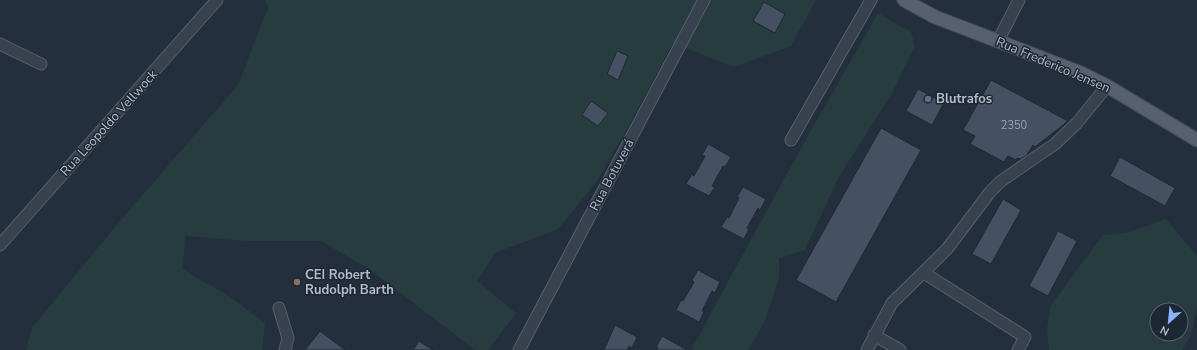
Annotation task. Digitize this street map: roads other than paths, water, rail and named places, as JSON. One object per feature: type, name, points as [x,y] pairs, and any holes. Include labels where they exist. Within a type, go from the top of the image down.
[{"type":"main road","name":"Rua Frederico Jensen","points":[[904,0],[935,17],[1081,74],[1107,86],[1197,140]]},
{"type":"street","name":"Rua Leopoldo Vellwock","points":[[0,245],[217,0]]},
{"type":"street","name":"Rua Botuverá","points":[[519,350],[704,0]]},
{"type":"street","points":[[791,140],[871,0]]},
{"type":"street","points":[[998,41],[1019,0]]},
{"type":"street","points":[[0,44],[41,64]]},
{"type":"street","points":[[868,350],[874,335],[892,304],[947,249],[990,192],[1001,181],[1055,144],[1077,123],[1107,86]]},
{"type":"street","points":[[924,273],[1025,337],[1018,350]]},
{"type":"street","points":[[279,308],[288,338],[285,350]]},
{"type":"street","points":[[874,335],[900,350]]},
{"type":"place","name":"Blutrafos","points":[[928,99]]},
{"type":"place","name":"CEI Robert Rudolph Barth","points":[[297,282]]}]
